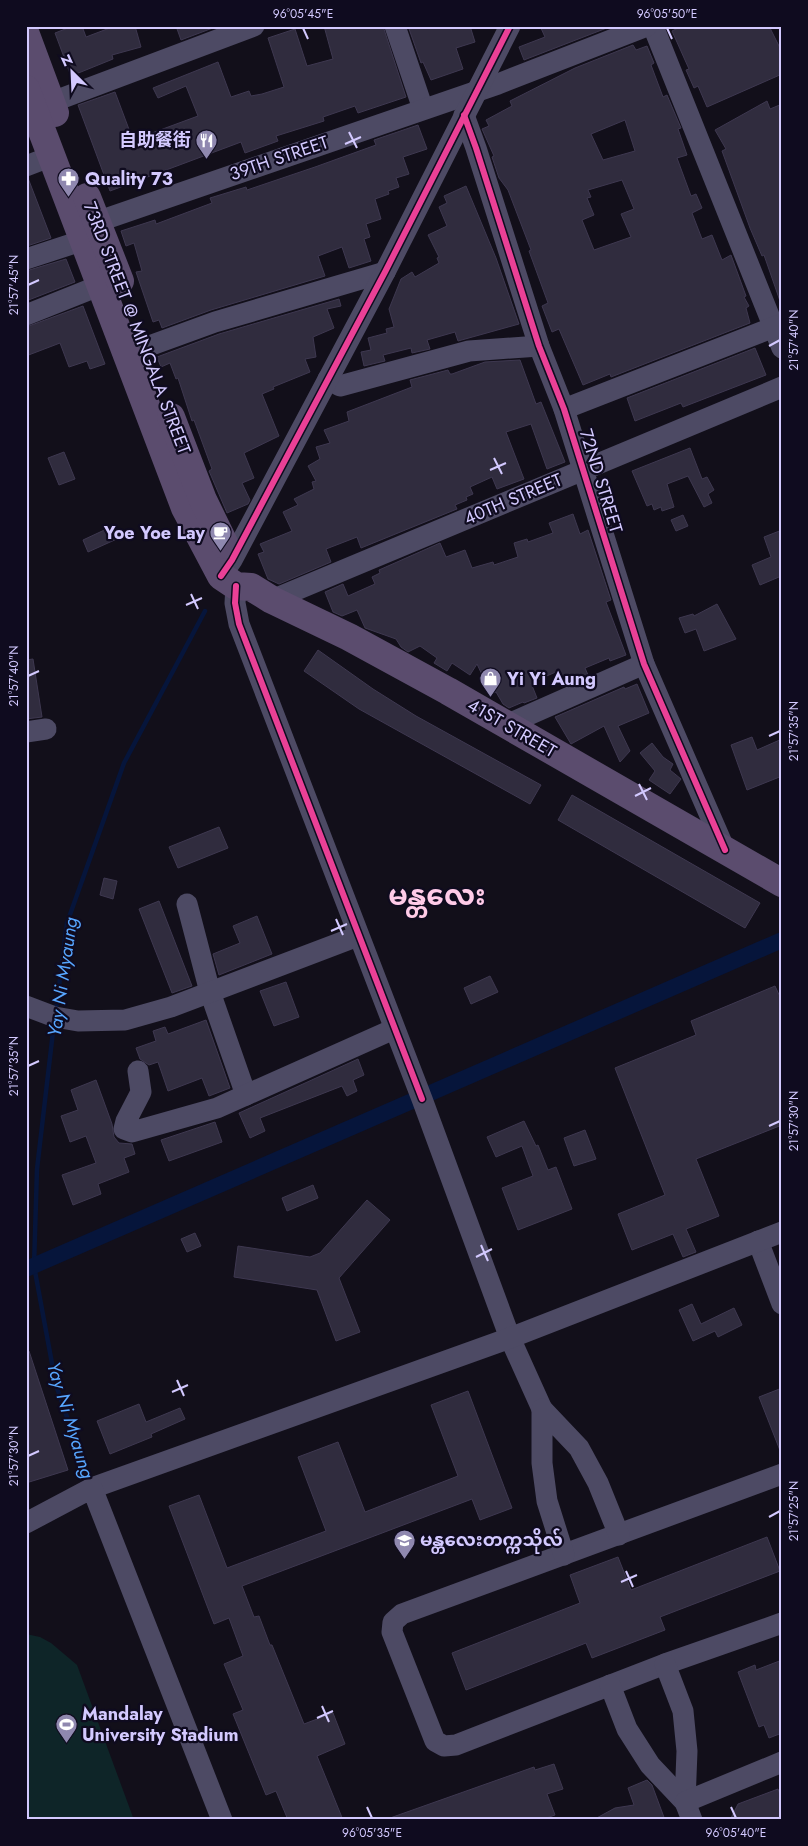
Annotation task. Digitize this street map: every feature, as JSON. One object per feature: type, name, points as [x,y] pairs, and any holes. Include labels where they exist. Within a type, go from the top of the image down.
[{"type":"main road","name":"73RD STREET @ MINGALA STREET","points":[[26,35],[37,100],[52,156],[87,230],[101,285],[136,351]]},
{"type":"main road","name":"73RD STREET @ MINGALA STREET","points":[[37,100],[194,504],[242,582]]},
{"type":"main road","name":"41ST STREET","points":[[242,582],[348,637],[506,725],[782,883]]},
{"type":"street","points":[[37,100],[254,26]]},
{"type":"street","points":[[395,26],[423,109]]},
{"type":"street","points":[[510,26],[328,380],[235,602],[239,624],[420,1094],[510,1338],[542,1409],[578,1448],[598,1483],[619,1534]]},
{"type":"street","name":"39TH STREET","points":[[26,259],[87,230],[476,91],[647,26]]},
{"type":"street","points":[[654,26],[778,326],[782,348]]},
{"type":"street","name":"72ND STREET","points":[[464,115],[539,346],[564,410],[581,470],[644,664],[725,850]]},
{"type":"street","points":[[26,166],[52,156]]},
{"type":"street","points":[[136,351],[215,322],[385,272]]},
{"type":"street","points":[[26,315],[101,285]]},
{"type":"street","points":[[564,410],[778,326]]},
{"type":"street","points":[[328,380],[340,386],[469,350],[539,346]]},
{"type":"street","name":"40TH STREET","points":[[242,582],[581,470],[782,387]]},
{"type":"street","points":[[506,725],[644,664]]},
{"type":"street","points":[[187,904],[210,992],[246,1094]]},
{"type":"street","points":[[26,1006],[55,1017],[78,1020],[125,1020],[210,992],[358,936]]},
{"type":"street","points":[[138,1071],[141,1092],[126,1121],[124,1129],[132,1132],[217,1108],[394,1029]]},
{"type":"street","points":[[26,1523],[92,1488],[510,1338],[782,1232]]},
{"type":"street","points":[[758,1241],[782,1304]]},
{"type":"street","points":[[542,1409],[542,1463],[547,1501],[564,1555]]},
{"type":"street","points":[[782,1474],[402,1614],[393,1622],[392,1632],[435,1741],[444,1746],[456,1745],[665,1664],[782,1624]]},
{"type":"street","points":[[92,1488],[222,1820]]},
{"type":"street","points":[[665,1664],[683,1711],[687,1751],[689,1811]]},
{"type":"street","points":[[610,1685],[627,1729],[650,1765],[689,1811]]},
{"type":"street","points":[[689,1811],[782,1762]]},
{"type":"green space","name":"Mandalay University Stadium","points":[[26,1634],[40,1637],[51,1643],[77,1665],[134,1820],[26,1820]]},
{"type":"building","points":[[73,26],[82,26],[86,37],[115,26],[135,26],[141,47],[112,55],[113,59],[71,76],[55,33]]},
{"type":"building","points":[[176,26],[218,26],[181,40]]},
{"type":"building","points":[[324,26],[383,26],[406,97],[358,113],[355,106],[323,117],[324,121],[276,136],[278,141],[245,153],[241,142],[110,191],[78,105],[115,92],[133,140],[198,116],[186,86],[158,98],[153,88],[218,62],[231,97],[249,91],[251,96],[262,94],[284,87],[268,38],[295,29],[307,66],[333,59]]},
{"type":"building","points":[[408,26],[470,26],[475,42],[456,48],[463,69],[431,80],[423,62],[421,63]]},
{"type":"building","points":[[540,26],[612,26],[524,60],[519,47],[545,37]]},
{"type":"building","points":[[682,26],[769,26],[782,52],[782,74],[707,107],[698,86],[694,88],[686,70],[689,69],[672,31]]},
{"type":"building","points":[[633,45],[636,50],[647,46],[654,63],[651,65],[663,97],[667,95],[681,128],[678,129],[687,155],[677,158],[691,196],[696,194],[702,208],[692,213],[702,239],[712,235],[722,260],[731,255],[746,296],[744,297],[749,306],[746,308],[750,323],[611,377],[610,374],[583,385],[559,329],[552,332],[542,306],[548,303],[529,251],[531,250],[508,190],[499,178],[492,157],[494,156],[482,129],[489,126],[486,120],[512,106],[510,101],[575,68]],"holes":[[[625,120],[635,151],[603,160],[591,134]],[[622,180],[634,209],[621,214],[631,237],[594,250],[582,220],[594,215],[587,198],[591,197],[588,190]]]},
{"type":"building","points":[[767,101],[770,109],[782,104],[780,301],[764,255],[762,256],[750,228],[722,151],[726,149],[715,130]]},
{"type":"building","points":[[418,125],[427,149],[403,157],[409,174],[396,178],[399,187],[388,191],[389,194],[375,199],[381,219],[366,224],[370,237],[364,239],[371,261],[349,268],[342,247],[318,256],[325,276],[211,310],[162,328],[159,320],[153,322],[136,272],[142,271],[134,243],[126,246],[121,231],[155,220],[156,224],[212,203],[210,198],[246,187],[247,190],[315,167],[376,145],[374,140]]},
{"type":"building","points":[[26,178],[28,178],[51,238],[27,246]]},
{"type":"building","points":[[466,186],[496,258],[519,324],[458,341],[455,332],[427,340],[430,349],[412,353],[411,348],[383,355],[385,361],[364,366],[361,352],[371,350],[368,338],[387,333],[386,329],[394,327],[389,309],[401,279],[412,272],[415,277],[439,263],[437,258],[439,257],[428,235],[447,226],[439,207],[447,203],[444,196]]},
{"type":"building","points":[[66,259],[75,282],[26,301],[26,271]]},
{"type":"building","points":[[339,299],[341,306],[327,309],[334,328],[313,337],[316,357],[305,359],[310,372],[273,387],[274,389],[262,394],[279,436],[244,453],[254,478],[242,483],[250,500],[248,504],[227,513],[209,471],[212,469],[194,420],[192,421],[178,378],[176,379],[170,363],[161,367],[157,357],[219,334]]},
{"type":"building","points":[[83,306],[105,364],[90,369],[87,361],[69,367],[60,343],[26,356],[26,327]]},
{"type":"building","points":[[755,348],[766,375],[683,407],[681,403],[635,421],[627,398]]},
{"type":"building","points":[[520,360],[536,404],[541,402],[565,462],[547,469],[531,424],[506,432],[524,479],[497,489],[492,477],[470,487],[473,494],[466,497],[467,500],[455,505],[457,509],[361,548],[357,537],[326,549],[331,562],[279,584],[268,579],[258,554],[264,552],[260,544],[292,531],[283,512],[298,505],[294,499],[314,489],[312,482],[316,481],[308,466],[320,459],[316,447],[330,443],[324,430],[349,421],[347,412],[412,387],[410,380],[448,370],[452,374],[485,362]]},
{"type":"building","points":[[690,448],[702,479],[707,477],[714,490],[708,494],[712,503],[704,507],[688,476],[667,484],[674,507],[662,511],[661,507],[654,510],[652,504],[647,506],[632,471]]},
{"type":"building","points":[[64,452],[75,479],[59,485],[48,458]]},
{"type":"building","points":[[573,514],[580,534],[588,530],[611,600],[606,602],[626,655],[610,661],[609,658],[585,668],[588,675],[571,683],[569,678],[562,681],[558,671],[531,683],[537,698],[509,708],[503,704],[496,692],[491,694],[477,664],[470,675],[452,663],[447,671],[434,663],[437,658],[420,646],[408,652],[401,647],[396,639],[365,628],[357,610],[342,616],[333,612],[325,592],[343,584],[348,596],[375,584],[372,577],[380,573],[379,570],[440,543],[446,557],[465,550],[472,568],[493,562],[494,565],[518,557],[514,543],[527,539],[528,542],[553,533],[549,523]]},
{"type":"building","points":[[683,515],[688,526],[676,531],[671,520]]},
{"type":"building","points":[[113,526],[119,538],[88,552],[83,540]]},
{"type":"building","points":[[782,530],[782,581],[779,577],[760,585],[752,565],[771,557],[764,537]]},
{"type":"building","points":[[717,604],[736,639],[704,651],[696,629],[685,633],[679,618],[693,614],[694,616]]},
{"type":"building","points":[[318,650],[373,689],[416,716],[541,785],[530,804],[359,709],[304,671]]},
{"type":"building","points":[[33,659],[42,717],[26,719],[26,660]]},
{"type":"building","points":[[637,684],[649,713],[618,726],[630,751],[620,762],[604,726],[571,744],[555,717],[624,687],[625,689]]},
{"type":"building","points":[[752,737],[757,750],[782,739],[782,776],[747,790],[731,745]]},
{"type":"building","points":[[652,743],[663,757],[673,764],[670,770],[681,779],[670,794],[649,780],[655,771],[640,753]]},
{"type":"building","points":[[572,795],[760,903],[745,928],[558,820]]},
{"type":"building","points":[[219,827],[228,848],[178,868],[169,847]]},
{"type":"building","points":[[104,878],[117,881],[113,899],[100,895]]},
{"type":"building","points":[[159,901],[192,986],[172,993],[139,909]]},
{"type":"building","points":[[257,916],[272,954],[219,975],[213,954],[240,943],[233,926]]},
{"type":"building","points":[[490,976],[498,992],[471,1004],[464,988]]},
{"type":"building","points":[[286,982],[299,1017],[274,1026],[260,991]]},
{"type":"building","points":[[775,986],[782,1001],[782,1125],[696,1159],[719,1216],[686,1229],[696,1252],[683,1257],[673,1234],[632,1250],[618,1214],[665,1195],[615,1068],[696,1035],[691,1021]]},
{"type":"building","points":[[206,1020],[230,1088],[209,1096],[202,1078],[168,1091],[158,1062],[149,1065],[140,1059],[136,1048],[156,1041],[153,1031],[165,1027],[168,1034]]},
{"type":"building","points":[[358,1059],[364,1075],[353,1080],[357,1091],[347,1096],[342,1086],[260,1118],[265,1131],[250,1138],[239,1113]]},
{"type":"building","points":[[96,1080],[112,1124],[114,1137],[119,1143],[132,1144],[135,1154],[124,1158],[129,1172],[98,1184],[101,1194],[73,1205],[62,1175],[96,1163],[86,1136],[70,1142],[61,1116],[78,1110],[71,1090]]},
{"type":"building","points":[[524,1121],[536,1146],[538,1145],[548,1170],[556,1167],[572,1209],[518,1230],[502,1188],[533,1176],[522,1146],[496,1157],[487,1137]]},
{"type":"building","points":[[215,1122],[222,1142],[169,1161],[161,1140]]},
{"type":"building","points":[[585,1130],[596,1159],[574,1166],[564,1138]]},
{"type":"building","points":[[313,1185],[318,1198],[287,1211],[282,1198]]},
{"type":"building","points":[[367,1200],[390,1220],[339,1278],[360,1332],[336,1341],[317,1290],[234,1277],[238,1246],[310,1257],[320,1253]]},
{"type":"building","points":[[195,1233],[201,1246],[187,1252],[181,1239]]},
{"type":"building","points":[[692,1304],[701,1324],[734,1308],[742,1325],[718,1337],[715,1331],[693,1341],[679,1310]]},
{"type":"building","points":[[29,1351],[68,1470],[26,1483],[26,1352]]},
{"type":"building","points":[[782,1388],[782,1453],[781,1453],[759,1397]]},
{"type":"building","points":[[468,1391],[512,1508],[480,1520],[472,1499],[242,1586],[254,1617],[259,1616],[304,1724],[333,1713],[345,1744],[317,1756],[343,1820],[288,1820],[276,1791],[266,1795],[233,1714],[243,1710],[224,1664],[243,1656],[229,1618],[214,1624],[169,1506],[199,1495],[227,1568],[326,1531],[298,1457],[338,1442],[365,1512],[458,1476],[431,1405]]},
{"type":"building","points":[[139,1404],[146,1422],[180,1408],[185,1419],[151,1434],[152,1437],[110,1454],[97,1421]]},
{"type":"building","points":[[767,1537],[780,1571],[660,1617],[665,1630],[592,1658],[586,1643],[466,1690],[452,1653],[580,1603],[570,1575],[618,1557],[631,1590]]},
{"type":"building","points":[[782,1660],[782,1733],[769,1738],[764,1725],[759,1727],[738,1672],[755,1665],[756,1670]]},
{"type":"building","points":[[554,1764],[563,1789],[547,1794],[555,1815],[541,1820],[390,1820],[390,1818],[534,1767],[535,1770]]},
{"type":"building","points":[[647,1780],[652,1785],[665,1820],[593,1820],[615,1808],[634,1805],[628,1788]]},
{"type":"building","points":[[778,1789],[782,1800],[782,1820],[730,1820],[738,1804]]},
{"type":"waterway","name":"Yay Ni Myaung","points":[[56,1010],[67,923],[124,763],[205,611]]},
{"type":"waterway","points":[[26,1269],[782,940]]},
{"type":"waterway","name":"Yay Ni Myaung","points":[[54,1023],[37,1169],[34,1266],[56,1385],[90,1484]]},
{"type":"cycle path","points":[[221,576],[232,560],[385,272],[510,26]]},
{"type":"cycle path","points":[[464,115],[539,346],[564,409],[644,664],[725,850]]},
{"type":"cycle path","points":[[236,586],[235,603],[239,624],[422,1099]]},
{"type":"place","name":"自助餐街","points":[[207,159]]},
{"type":"place","name":"Quality 73","points":[[69,198]]},
{"type":"place","name":"Yoe Yoe Lay","points":[[221,552]]},
{"type":"place","name":"Yi Yi Aung","points":[[491,698]]},
{"type":"place","name":"မန္တလေးတက္ကသိုလ်","points":[[404,1559]]},
{"type":"place","name":"Mandalay University Stadium","points":[[66,1743]]},
{"type":"district","name":"မန္တလေး","points":[[437,895]]}]
